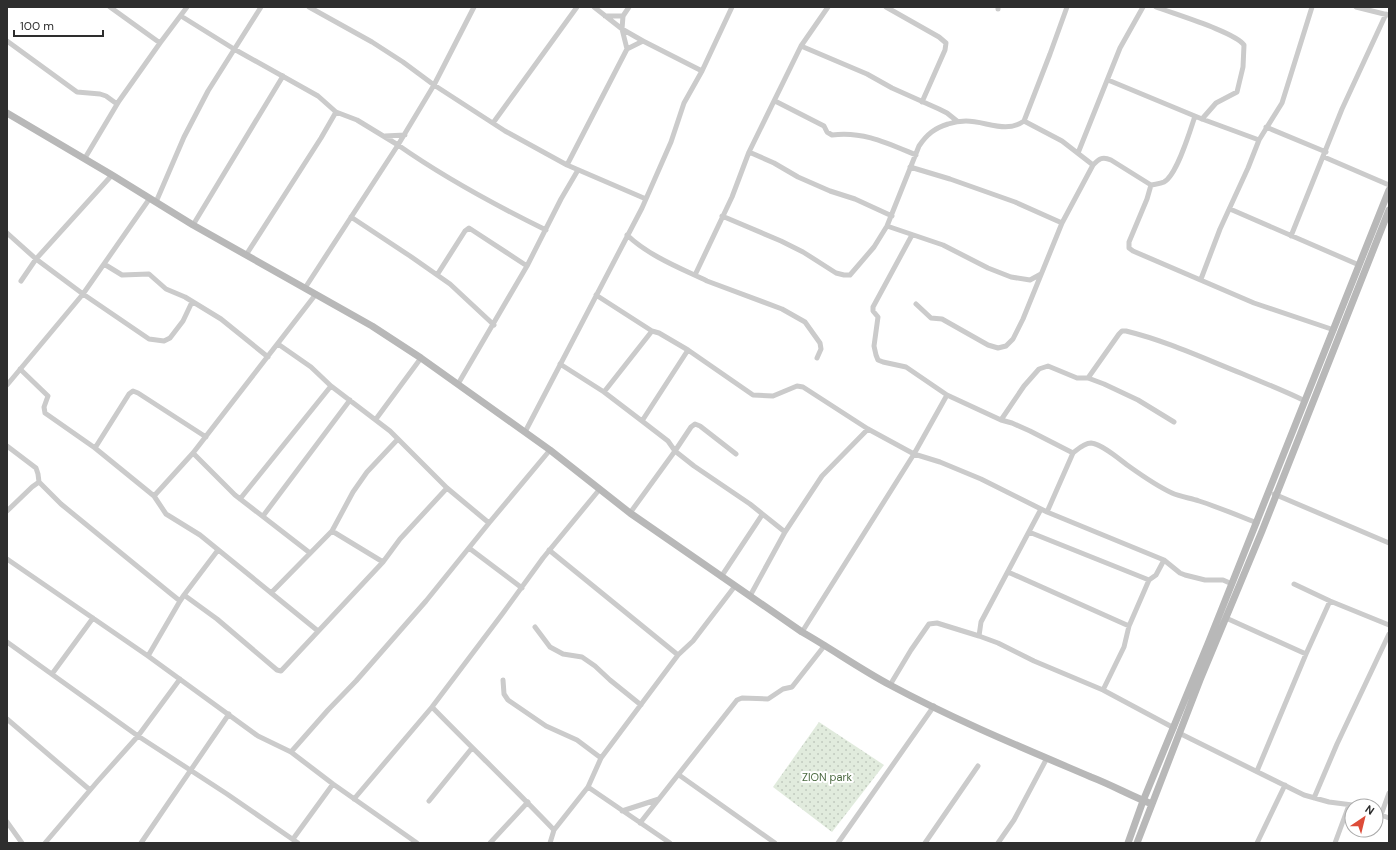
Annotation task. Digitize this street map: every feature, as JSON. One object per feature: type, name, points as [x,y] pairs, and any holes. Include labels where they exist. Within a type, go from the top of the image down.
[{"type":"street","points":[[110,7],[160,43]]},
{"type":"street","points":[[85,158],[117,104],[187,7]]},
{"type":"street","points":[[7,385],[82,294],[153,200],[208,91],[261,7]]},
{"type":"street","points":[[309,7],[372,42],[403,62],[434,85],[493,123],[567,165],[646,199]]},
{"type":"street","points":[[305,288],[405,135],[434,85],[474,7]]},
{"type":"street","points":[[493,123],[576,7]]},
{"type":"street","points":[[594,7],[622,29],[702,71]]},
{"type":"street","points":[[627,49],[622,29],[623,16],[629,7]]},
{"type":"street","points":[[525,432],[646,199],[671,142],[681,111],[702,71],[732,7]]},
{"type":"street","points":[[695,275],[732,197],[749,152],[801,46],[828,7]]},
{"type":"street","points":[[886,7],[939,37],[946,43],[945,50],[922,102]]},
{"type":"street","points":[[722,216],[803,252],[836,273],[844,276],[850,275],[874,247],[887,226],[910,167],[925,137],[934,129],[957,121],[968,121],[1006,127],[1024,122],[1067,7]]},
{"type":"street","points":[[1078,153],[1120,48],[1144,7]]},
{"type":"street","points":[[1156,7],[1223,32],[1242,42],[1244,45],[1243,66],[1237,92],[1216,103],[1202,119]]},
{"type":"street","points":[[1201,280],[1220,229],[1259,140],[1282,103],[1312,7]]},
{"type":"street","points":[[1291,236],[1353,82],[1387,14],[1356,7]]},
{"type":"street","points":[[181,16],[234,49],[318,96],[336,112],[357,120],[432,168],[480,196],[546,230]]},
{"type":"street","points":[[605,16],[623,16]]},
{"type":"street","points":[[7,41],[77,92],[100,94],[106,96],[117,104]]},
{"type":"street","points":[[567,165],[627,49],[643,41]]},
{"type":"street","points":[[801,46],[867,74],[892,88],[947,113],[957,121]]},
{"type":"street","points":[[194,225],[283,76]]},
{"type":"street","points":[[1108,80],[1202,119],[1259,140]]},
{"type":"street","points":[[775,101],[824,126],[827,132],[832,135],[849,134],[865,136],[916,155]]},
{"type":"street","points":[[246,255],[336,112]]},
{"type":"street","points":[[7,113],[85,158],[194,225],[372,326],[421,358],[550,450],[630,513],[721,577],[802,632],[825,644],[845,659],[890,685],[994,736],[1152,804]]},
{"type":"street","points":[[916,304],[930,318],[942,319],[988,346],[998,348],[1006,346],[1013,339],[1024,319],[1035,288],[1062,224],[1093,165],[1098,160],[1106,158],[1151,185],[1164,182],[1172,173],[1178,162],[1195,116]]},
{"type":"street","points":[[1024,122],[1062,141],[1093,165]]},
{"type":"street","points":[[1266,127],[1389,184]]},
{"type":"street","points":[[384,137],[405,135]]},
{"type":"street","points":[[749,152],[830,191],[892,216]]},
{"type":"street","points":[[910,167],[950,179],[1014,202],[1062,224]]},
{"type":"street","points":[[458,384],[494,325],[578,170]]},
{"type":"street","points":[[21,281],[36,259],[112,175]]},
{"type":"street","points":[[1151,185],[1131,237],[1129,248],[1137,254],[1254,302],[1334,330]]},
{"type":"street","points":[[1137,843],[1177,730],[1193,677],[1232,584],[1389,190]]},
{"type":"street","points":[[1230,209],[1360,265]]},
{"type":"street","points":[[1128,843],[1143,801],[1177,730],[1226,618],[1389,210]]},
{"type":"street","points":[[351,217],[459,291],[494,325]]},
{"type":"street","points":[[887,226],[943,245],[1011,277],[1030,280],[1042,274]]},
{"type":"street","points":[[437,275],[465,231],[469,228],[527,266]]},
{"type":"street","points":[[7,234],[36,259],[82,294],[145,337],[164,341],[170,338],[179,327],[192,302]]},
{"type":"street","points":[[627,235],[644,249],[707,281],[782,309],[804,322],[820,343],[821,349],[817,358]]},
{"type":"street","points":[[912,235],[873,306],[873,311],[878,317],[874,346],[878,360],[906,367],[947,395],[1001,420],[1030,431],[1073,454]]},
{"type":"street","points":[[104,264],[122,275],[147,274],[166,289],[185,297],[221,319],[268,357]]},
{"type":"street","points":[[1030,280],[1035,288]]},
{"type":"street","points":[[154,496],[206,437],[316,294]]},
{"type":"street","points":[[596,295],[652,331],[659,333],[688,350],[753,395],[773,396],[800,385],[868,429],[914,454],[940,462],[981,479],[1047,512],[1164,560],[1178,571],[1186,575],[1205,580],[1223,580],[1232,584]]},
{"type":"street","points":[[604,392],[652,331]]},
{"type":"street","points":[[1088,378],[1119,334],[1122,331],[1126,331],[1206,358],[1274,386],[1305,401]]},
{"type":"street","points":[[278,344],[311,367],[331,386],[376,419],[447,488],[489,522]]},
{"type":"street","points":[[642,421],[688,350]]},
{"type":"street","points":[[376,419],[421,358]]},
{"type":"street","points":[[560,364],[604,392],[668,441],[675,451],[694,466],[750,504],[785,532]]},
{"type":"street","points":[[1001,420],[1024,386],[1039,369],[1048,366],[1077,378],[1088,378],[1134,397],[1174,422]]},
{"type":"street","points":[[20,369],[46,394],[47,400],[43,410],[45,413],[95,448],[154,496],[166,514],[200,535],[318,631]]},
{"type":"street","points":[[240,499],[331,386]]},
{"type":"street","points":[[95,448],[132,391],[138,393],[206,437]]},
{"type":"street","points":[[802,632],[914,454],[947,395]]},
{"type":"street","points":[[263,516],[350,400]]},
{"type":"street","points":[[630,513],[675,451],[691,426],[696,424],[700,426],[736,454]]},
{"type":"street","points":[[750,596],[785,532],[822,476],[868,429]]},
{"type":"street","points":[[271,593],[332,531],[356,487],[367,472],[398,440]]},
{"type":"street","points":[[1047,512],[1073,454],[1085,444],[1090,443],[1097,445],[1113,454],[1155,484],[1171,492],[1256,523]]},
{"type":"street","points":[[7,446],[36,468],[39,482],[61,504],[180,601]]},
{"type":"street","points":[[291,752],[426,601],[489,522],[550,450]]},
{"type":"street","points":[[193,453],[240,499],[310,553]]},
{"type":"street","points":[[7,511],[32,486],[39,482]]},
{"type":"street","points":[[184,595],[218,619],[277,670],[281,671],[383,562],[400,539],[447,488]]},
{"type":"street","points":[[354,799],[432,707],[549,550],[599,490]]},
{"type":"street","points":[[1269,491],[1389,543]]},
{"type":"street","points":[[979,636],[981,622],[1041,509]]},
{"type":"street","points":[[721,577],[762,515]]},
{"type":"street","points":[[332,531],[383,562]]},
{"type":"street","points":[[1029,532],[1149,580]]},
{"type":"street","points":[[469,548],[522,588]]},
{"type":"street","points":[[148,656],[180,601],[218,550]]},
{"type":"street","points":[[549,550],[570,569],[678,655]]},
{"type":"street","points":[[7,559],[148,656],[258,736],[291,752],[416,843]]},
{"type":"street","points":[[1103,690],[1124,647],[1129,626],[1149,580],[1156,575],[1164,560]]},
{"type":"street","points":[[1008,572],[1129,626]]},
{"type":"street","points":[[1294,584],[1330,601],[1389,625]]},
{"type":"street","points":[[550,843],[554,830],[588,787],[601,758],[678,655],[693,641],[736,586]]},
{"type":"street","points":[[1257,771],[1330,601]]},
{"type":"street","points":[[52,674],[93,618]]},
{"type":"street","points":[[1226,618],[1306,654]]},
{"type":"street","points":[[890,685],[929,624],[937,623],[998,643],[1034,661],[1103,690],[1304,795],[1329,802],[1344,804]]},
{"type":"street","points":[[535,626],[550,647],[563,654],[582,657],[595,666],[641,705]]},
{"type":"street","points":[[1314,798],[1334,751],[1389,634]]},
{"type":"street","points":[[7,642],[138,736],[298,843]]},
{"type":"street","points":[[640,823],[737,700],[742,698],[768,699],[783,689],[792,687],[825,644]]},
{"type":"street","points":[[45,843],[138,736],[180,679]]},
{"type":"street","points":[[503,680],[504,694],[508,700],[546,726],[576,740],[601,758]]},
{"type":"street","points":[[838,843],[934,706]]},
{"type":"street","points":[[432,707],[528,802],[554,830]]},
{"type":"street","points":[[140,843],[229,714]]},
{"type":"street","points":[[7,719],[90,790]]},
{"type":"street","points":[[429,801],[472,748]]},
{"type":"street","points":[[998,843],[1014,820],[1047,758]]},
{"type":"street","points":[[925,843],[978,766]]},
{"type":"street","points":[[679,774],[774,843]]},
{"type":"street","points":[[293,839],[333,784]]},
{"type":"street","points":[[1257,843],[1285,785]]},
{"type":"street","points":[[588,787],[670,843]]},
{"type":"street","points":[[1384,803],[1389,793]]},
{"type":"street","points":[[622,811],[659,799]]},
{"type":"street","points":[[490,843],[528,802]]},
{"type":"street","points":[[1335,843],[1344,818]]},
{"type":"street","points":[[7,822],[22,843]]},
{"type":"green space","name":"ZION park","points":[[819,722],[884,765],[832,832],[773,787]]}]
